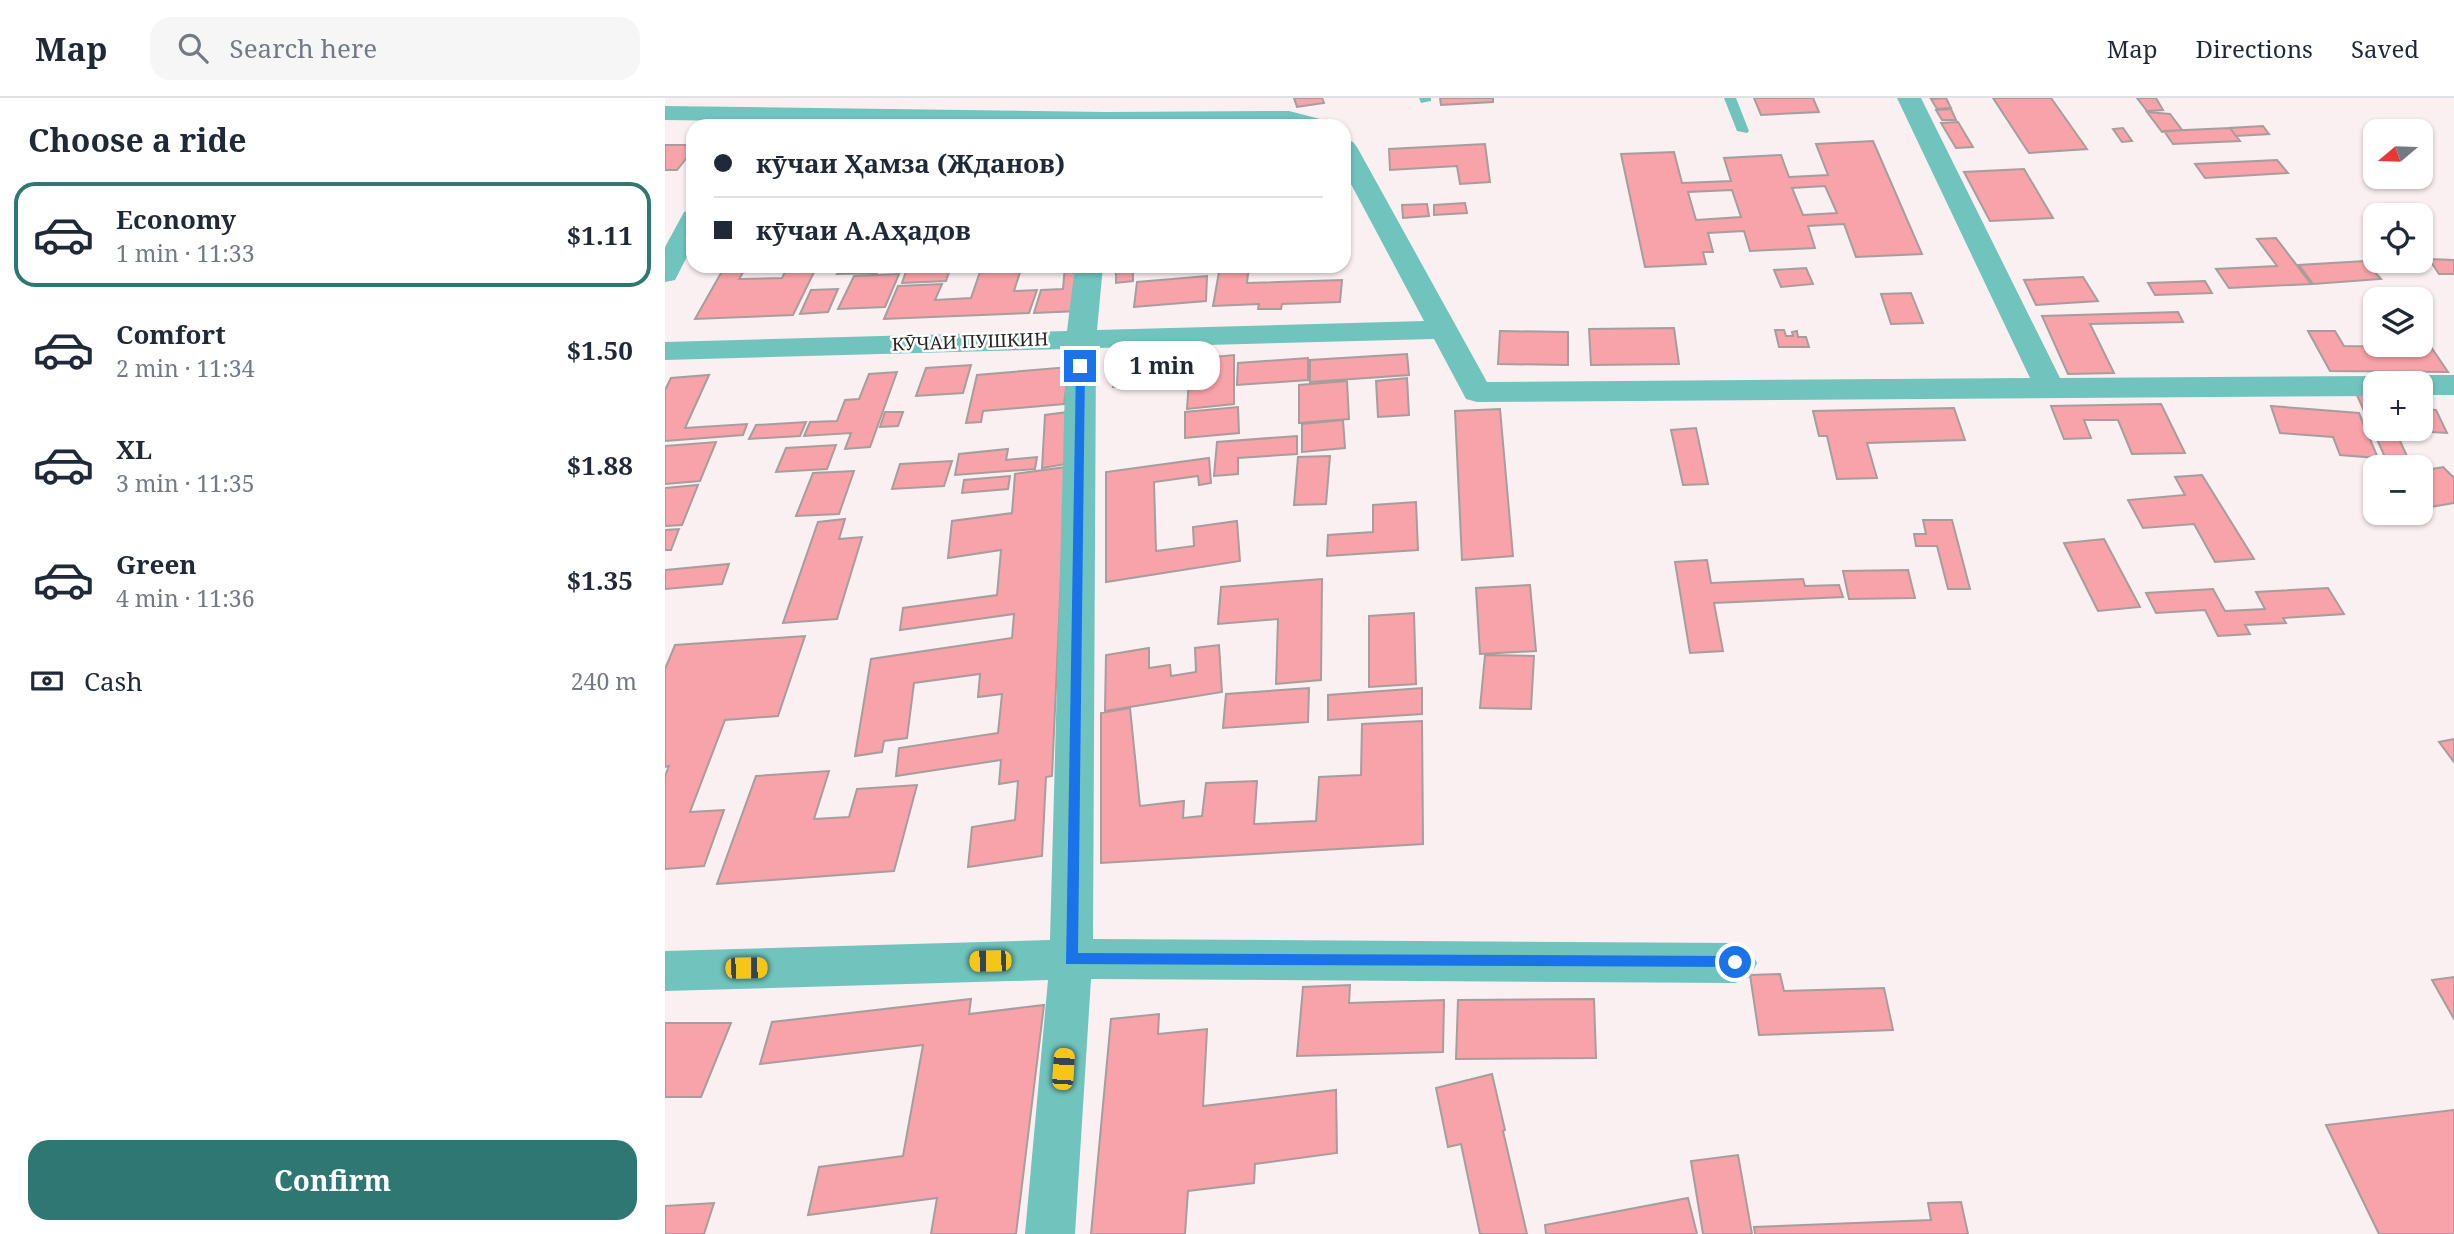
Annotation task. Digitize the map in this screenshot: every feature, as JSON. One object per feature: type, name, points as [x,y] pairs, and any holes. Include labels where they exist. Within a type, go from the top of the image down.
[{"type":"street","points":[[1909,98],[2050,388]]},
{"type":"street","points":[[665,113],[1107,114],[1293,119]]},
{"type":"street","points":[[1351,160],[1477,392],[2363,386]]},
{"type":"street","points":[[665,274],[686,232]]},
{"type":"street","points":[[1051,1234],[1071,959],[1081,339],[1088,273]]},
{"type":"street","name":"КӮЧАИ ПУШКИН","points":[[665,351],[1442,330]]},
{"type":"street","points":[[2433,385],[2454,385]]},
{"type":"street","points":[[665,971],[1071,959],[1735,962]]},
{"type":"lane","points":[[1730,98],[1743,131]]},
{"type":"building","points":[[1294,98],[1322,98],[1324,103],[1297,107]]},
{"type":"building","points":[[1440,98],[1493,98],[1493,102],[1441,105]]},
{"type":"building","points":[[1754,98],[1813,98],[1819,112],[1761,115]]},
{"type":"building","points":[[1946,98],[1951,108],[1937,109],[1931,99]]},
{"type":"building","points":[[1993,98],[2051,98],[2087,149],[2029,153]]},
{"type":"building","points":[[2137,98],[2156,98],[2163,110],[2147,111]]},
{"type":"building","points":[[1951,109],[1956,120],[1942,120],[1936,110]]},
{"type":"building","points":[[2147,112],[2170,114],[2182,130],[2162,132]]},
{"type":"building","points":[[1958,122],[1973,147],[1956,148],[1941,123]]},
{"type":"building","points":[[2263,126],[2269,134],[2236,136],[2230,128]]},
{"type":"building","points":[[2123,128],[2132,141],[2122,142],[2113,129]]},
{"type":"building","points":[[2230,128],[2240,141],[2173,144],[2164,131]]},
{"type":"building","points":[[1873,141],[1922,254],[1856,257],[1844,224],[1808,226],[1815,248],[1750,251],[1744,231],[1708,233],[1713,252],[1703,252],[1706,264],[1645,267],[1621,154],[1674,152],[1682,183],[1731,181],[1724,158],[1781,155],[1789,177],[1828,175],[1816,144]],"holes":[[[1825,186],[1837,213],[1803,215],[1792,188]],[[1732,190],[1741,217],[1696,220],[1688,192]]]},
{"type":"building","points":[[1485,144],[1490,182],[1460,184],[1457,166],[1390,170],[1389,149]]},
{"type":"building","points":[[665,145],[686,145],[686,159],[677,170],[665,170]]},
{"type":"building","points":[[2277,160],[2288,173],[2205,178],[2195,164]]},
{"type":"building","points":[[2024,169],[2053,218],[1990,221],[1964,172]]},
{"type":"building","points":[[1465,203],[1467,213],[1434,215],[1434,205]]},
{"type":"building","points":[[1427,204],[1429,216],[1403,218],[1402,205]]},
{"type":"building","points":[[2276,238],[2311,284],[2229,288],[2216,269],[2277,266],[2257,239]]},
{"type":"building","points":[[2433,259],[2454,260],[2454,274],[2439,274],[2433,265]]},
{"type":"building","points":[[2363,261],[2363,273],[2376,273],[2381,279],[2313,284],[2299,265]]},
{"type":"building","points":[[1806,268],[1813,284],[1781,287],[1774,270]]},
{"type":"building","points":[[721,273],[743,273],[739,279],[782,278],[784,273],[814,273],[793,315],[695,319]]},
{"type":"building","points":[[906,273],[949,273],[946,281],[902,283]]},
{"type":"building","points":[[980,273],[1020,273],[1014,291],[1037,290],[1029,313],[884,319],[898,286],[942,284],[935,300],[971,298]]},
{"type":"building","points":[[1064,273],[1084,273],[1080,311],[1034,313],[1041,290],[1063,289]]},
{"type":"building","points":[[1116,273],[1133,273],[1133,281],[1116,283]]},
{"type":"building","points":[[1219,273],[1248,273],[1247,283],[1342,280],[1340,302],[1282,304],[1281,309],[1258,309],[1259,304],[1213,306]]},
{"type":"building","points":[[899,274],[885,307],[838,309],[854,276]]},
{"type":"building","points":[[1207,276],[1206,301],[1134,307],[1137,282]]},
{"type":"building","points":[[2083,277],[2098,301],[2036,305],[2024,280]]},
{"type":"building","points":[[2205,281],[2212,293],[2155,295],[2148,283]]},
{"type":"building","points":[[838,289],[828,312],[800,314],[811,290]]},
{"type":"building","points":[[1911,293],[1923,323],[1891,324],[1881,294]]},
{"type":"building","points":[[2178,312],[2183,322],[2090,324],[2114,373],[2068,374],[2042,316]]},
{"type":"building","points":[[1674,328],[1679,364],[1591,365],[1589,329]]},
{"type":"building","points":[[1775,330],[1784,330],[1786,336],[1793,336],[1792,332],[1797,331],[1798,337],[1806,337],[1809,347],[1779,347]]},
{"type":"building","points":[[1500,331],[1568,332],[1568,365],[1498,364]]},
{"type":"building","points":[[2308,331],[2335,331],[2344,346],[2363,346],[2363,357],[2433,357],[2433,350],[2448,372],[2433,371],[2330,371]]},
{"type":"building","points":[[1407,354],[1409,375],[1310,382],[1310,360]]},
{"type":"building","points":[[1234,355],[1234,404],[1187,409],[1189,380],[1113,387],[1115,366]]},
{"type":"building","points":[[1308,358],[1308,380],[1237,385],[1238,363]]},
{"type":"building","points":[[971,365],[963,393],[916,396],[926,368]]},
{"type":"building","points":[[1069,367],[1064,404],[983,411],[981,422],[966,423],[977,375]]},
{"type":"building","points":[[897,372],[870,447],[845,449],[851,433],[804,436],[810,422],[837,421],[845,400],[859,399],[869,374]]},
{"type":"building","points":[[709,375],[685,428],[747,424],[743,435],[665,441],[665,390],[671,378]]},
{"type":"building","points":[[1407,378],[1409,415],[1378,417],[1376,381]]},
{"type":"building","points":[[1347,381],[1349,419],[1299,423],[1299,385]]},
{"type":"building","points":[[2356,393],[2363,393],[2363,408]]},
{"type":"building","points":[[2161,404],[2185,453],[2132,454],[2118,420],[2084,420],[2091,438],[2064,439],[2051,406]]},
{"type":"building","points":[[2271,406],[2359,413],[2363,422],[2363,441],[2371,441],[2377,455],[2340,455],[2333,437],[2280,433]]},
{"type":"building","points":[[1238,407],[1239,433],[1185,438],[1185,412]]},
{"type":"building","points":[[1954,408],[1965,440],[1867,443],[1877,478],[1837,479],[1827,436],[1819,436],[1813,411]]},
{"type":"building","points":[[1500,409],[1513,556],[1462,560],[1455,411]]},
{"type":"building","points":[[2433,410],[2436,410],[2447,433],[2433,432]]},
{"type":"building","points":[[885,412],[903,412],[898,426],[880,427]]},
{"type":"building","points":[[1068,412],[1066,464],[1042,468],[1045,415]]},
{"type":"building","points":[[1343,420],[1345,448],[1302,452],[1302,424]]},
{"type":"building","points":[[806,422],[800,436],[749,439],[756,425]]},
{"type":"building","points":[[1696,428],[1708,484],[1683,485],[1671,430]]},
{"type":"building","points":[[1297,436],[1297,454],[1238,458],[1238,474],[1214,476],[1217,442]]},
{"type":"building","points":[[2378,441],[2400,441],[2406,455],[2384,455]]},
{"type":"building","points":[[716,442],[700,481],[665,484],[665,446]]},
{"type":"building","points":[[836,445],[827,469],[776,472],[786,448]]},
{"type":"building","points":[[1008,449],[1006,460],[1037,457],[1035,469],[955,475],[959,454]]},
{"type":"building","points":[[1330,456],[1326,504],[1294,505],[1298,457]]},
{"type":"building","points":[[1209,458],[1211,483],[1199,485],[1198,476],[1154,482],[1156,551],[1194,546],[1193,527],[1237,521],[1240,561],[1106,582],[1106,472]]},
{"type":"building","points":[[952,461],[944,486],[892,489],[900,464]]},
{"type":"building","points":[[1066,467],[1052,776],[1046,777],[1042,856],[968,867],[972,827],[1015,820],[1018,781],[999,784],[1001,760],[896,776],[899,748],[998,733],[1002,694],[978,697],[980,674],[914,683],[907,738],[884,741],[882,752],[855,756],[871,659],[1012,638],[1014,614],[900,630],[903,608],[997,595],[1001,550],[948,558],[952,521],[1012,513],[1015,474]]},
{"type":"building","points":[[2443,467],[2454,478],[2454,503],[2433,507],[2433,469]]},
{"type":"building","points":[[854,471],[839,514],[796,516],[813,473]]},
{"type":"building","points":[[2202,475],[2254,559],[2215,562],[2194,524],[2143,528],[2128,500],[2185,495],[2175,477]]},
{"type":"building","points":[[1010,476],[1008,489],[962,493],[964,480]]},
{"type":"building","points":[[698,485],[682,525],[665,526],[665,488]]},
{"type":"building","points":[[1416,502],[1418,550],[1327,556],[1328,535],[1373,532],[1373,505]]},
{"type":"building","points":[[845,519],[839,539],[862,537],[837,619],[783,623],[818,522]]},
{"type":"building","points":[[1923,520],[1952,520],[1970,589],[1948,589],[1937,546],[1916,546],[1914,534],[1926,534]]},
{"type":"building","points":[[679,529],[671,550],[665,550],[665,530]]},
{"type":"building","points":[[2104,539],[2140,607],[2098,611],[2064,543]]},
{"type":"building","points":[[1707,560],[1711,583],[1803,579],[1805,586],[1839,585],[1843,597],[1714,603],[1723,651],[1690,653],[1675,562]]},
{"type":"building","points":[[729,564],[722,584],[665,589],[665,570]]},
{"type":"building","points":[[1908,570],[1915,598],[1849,599],[1843,571]]},
{"type":"building","points":[[1322,579],[1321,680],[1276,684],[1278,619],[1218,624],[1221,587]]},
{"type":"building","points":[[1530,585],[1536,651],[1480,654],[1476,588]]},
{"type":"building","points":[[2328,588],[2344,614],[2283,618],[2286,623],[2245,625],[2250,634],[2218,636],[2205,610],[2156,613],[2146,593],[2213,589],[2225,611],[2265,609],[2256,592]]},
{"type":"building","points":[[1414,613],[1416,684],[1369,687],[1369,616]]},
{"type":"building","points":[[805,636],[778,716],[725,720],[690,812],[724,810],[704,866],[665,869],[665,776],[669,766],[665,767],[665,669],[675,645]]},
{"type":"building","points":[[1219,645],[1222,692],[1105,711],[1106,655],[1149,648],[1149,668],[1170,665],[1171,676],[1196,672],[1195,648]]},
{"type":"building","points":[[1485,655],[1534,656],[1531,709],[1480,708]]},
{"type":"building","points":[[1309,688],[1308,722],[1223,728],[1226,694]]},
{"type":"building","points":[[1422,688],[1422,714],[1328,720],[1328,695]]},
{"type":"building","points":[[1130,708],[1140,806],[1184,801],[1183,818],[1202,816],[1206,783],[1257,781],[1254,824],[1316,821],[1319,777],[1361,775],[1362,724],[1422,721],[1423,844],[1101,863],[1101,713]]},
{"type":"building","points":[[2454,739],[2454,762],[2439,742]]},
{"type":"building","points":[[829,771],[814,819],[849,817],[857,789],[917,785],[894,871],[717,884],[756,776]]},
{"type":"building","points":[[1780,974],[1784,991],[1884,988],[1893,1030],[1759,1035],[1750,975]]},
{"type":"building","points":[[2454,977],[2454,1019],[2432,980]]},
{"type":"building","points":[[1350,985],[1349,1003],[1444,1000],[1443,1052],[1297,1056],[1303,987]]},
{"type":"building","points":[[971,999],[969,1014],[1044,1005],[1016,1234],[931,1234],[937,1198],[808,1215],[819,1167],[903,1156],[923,1045],[760,1064],[772,1022]]},
{"type":"building","points":[[1594,999],[1596,1058],[1456,1059],[1458,1000]]},
{"type":"building","points":[[1159,1014],[1158,1034],[1207,1029],[1203,1106],[1336,1090],[1337,1153],[1255,1164],[1254,1183],[1188,1191],[1185,1234],[1091,1234],[1111,1019]]},
{"type":"building","points":[[665,1023],[731,1023],[701,1097],[665,1097]]},
{"type":"building","points":[[1492,1074],[1527,1234],[1480,1234],[1461,1144],[1448,1147],[1436,1088]]},
{"type":"building","points":[[2454,1110],[2454,1234],[2379,1234],[2326,1125]]},
{"type":"building","points":[[1738,1155],[1752,1234],[1703,1234],[1691,1161]]},
{"type":"building","points":[[1688,1198],[1697,1234],[1546,1234],[1545,1225]]},
{"type":"building","points":[[1961,1202],[1968,1234],[1755,1234],[1754,1227],[1931,1220],[1928,1203]]},
{"type":"building","points":[[714,1203],[704,1234],[665,1234],[665,1206]]},
{"type":"route","points":[[1080,366],[1071,959],[1735,962]]}]
